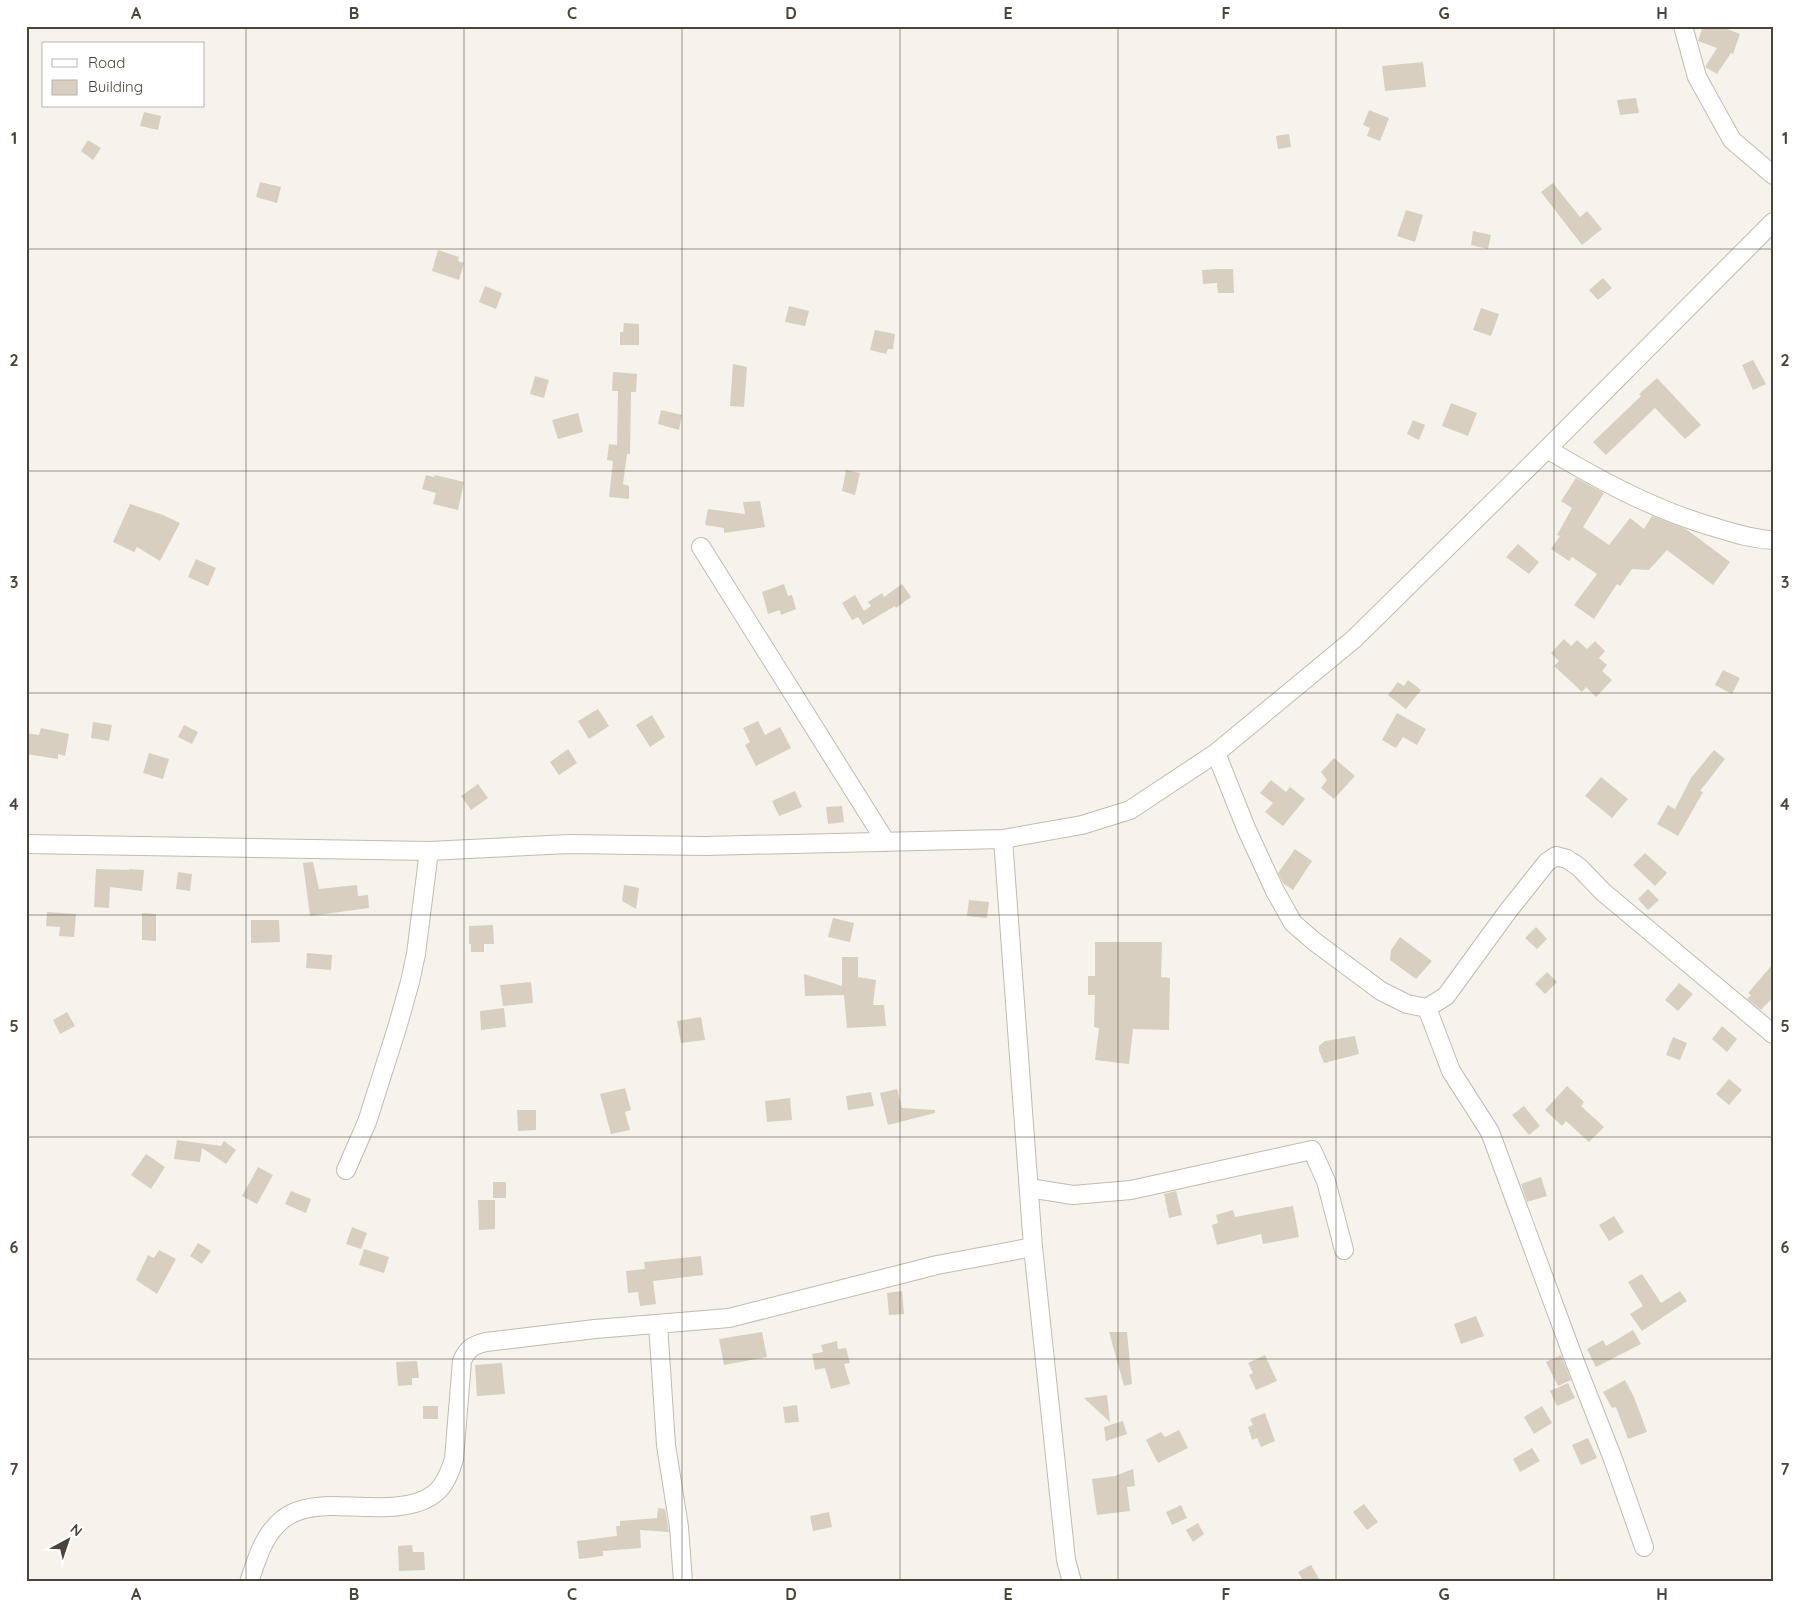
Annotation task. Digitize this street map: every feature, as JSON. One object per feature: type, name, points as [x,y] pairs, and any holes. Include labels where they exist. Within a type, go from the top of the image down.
[{"type":"street","points":[[1683,26],[1697,78],[1732,140],[1773,175]]},
{"type":"street","points":[[26,844],[430,850],[569,844],[706,846],[1003,840],[1082,825],[1130,810],[1216,753],[1354,639],[1773,222]]},
{"type":"street","points":[[1547,449],[1604,482],[1652,506],[1701,524],[1754,539],[1773,540]]},
{"type":"street","points":[[702,547],[886,842]]},
{"type":"street","points":[[1216,753],[1250,837],[1275,891],[1293,923],[1315,942],[1381,991],[1407,1004],[1427,1008],[1446,996],[1508,911],[1547,862],[1556,856],[1567,859],[1578,867],[1603,892],[1773,1034]]},
{"type":"street","points":[[1003,840],[1034,1247],[1066,1560],[1072,1582]]},
{"type":"street","points":[[346,1170],[367,1122],[410,982],[416,954],[430,850]]},
{"type":"street","points":[[1427,1008],[1451,1071],[1490,1132],[1613,1459],[1644,1547]]},
{"type":"street","points":[[1029,1188],[1073,1195],[1131,1190],[1312,1150],[1326,1181],[1344,1250]]},
{"type":"street","points":[[249,1582],[267,1537],[284,1518],[294,1512],[323,1506],[395,1507],[420,1502],[435,1493],[450,1474],[454,1459],[462,1362],[466,1351],[474,1345],[486,1342],[729,1318],[937,1265],[1034,1247]]},
{"type":"street","points":[[658,1324],[666,1445],[680,1527],[682,1582]]},
{"type":"building","points":[[1703,26],[1719,26],[1740,34],[1733,54],[1731,53],[1717,74],[1705,67],[1717,48],[1698,41]]},
{"type":"building","points":[[1423,62],[1426,87],[1385,91],[1382,66]]},
{"type":"building","points":[[1636,98],[1639,113],[1620,115],[1617,100]]},
{"type":"building","points":[[1369,110],[1389,118],[1380,141],[1367,136],[1370,128],[1363,125]]},
{"type":"building","points":[[144,112],[161,116],[158,130],[140,126]]},
{"type":"building","points":[[1289,134],[1291,147],[1278,149],[1276,136]]},
{"type":"building","points":[[88,140],[101,148],[93,160],[81,151]]},
{"type":"building","points":[[260,182],[281,187],[277,203],[256,197]]},
{"type":"building","points":[[1553,183],[1580,217],[1587,211],[1602,229],[1582,245],[1541,192]]},
{"type":"building","points":[[1406,210],[1423,215],[1415,242],[1397,236]]},
{"type":"building","points":[[1473,231],[1491,235],[1488,249],[1471,245]]},
{"type":"building","points":[[438,250],[459,257],[458,261],[464,263],[459,280],[432,271]]},
{"type":"building","points":[[1233,269],[1234,293],[1218,293],[1217,283],[1203,284],[1202,270]]},
{"type":"building","points":[[1603,278],[1612,288],[1598,300],[1589,290]]},
{"type":"building","points":[[485,286],[502,293],[496,309],[479,302]]},
{"type":"building","points":[[789,306],[809,311],[805,326],[785,322]]},
{"type":"building","points":[[1481,308],[1499,314],[1491,336],[1473,330]]},
{"type":"building","points":[[624,323],[639,324],[639,345],[620,345],[620,332],[623,332]]},
{"type":"building","points":[[875,330],[895,334],[893,349],[888,349],[886,354],[870,350]]},
{"type":"building","points":[[1753,360],[1766,384],[1753,390],[1742,365]]},
{"type":"building","points":[[733,364],[747,367],[744,407],[730,406]]},
{"type":"building","points":[[613,372],[637,374],[636,392],[631,392],[630,454],[627,454],[623,484],[629,486],[629,499],[609,497],[613,461],[607,460],[609,444],[617,445],[618,391],[612,391]]},
{"type":"building","points":[[535,376],[549,380],[544,398],[530,394]]},
{"type":"building","points":[[1657,378],[1701,425],[1685,439],[1655,408],[1606,455],[1593,442]]},
{"type":"building","points":[[1451,403],[1477,413],[1468,436],[1442,426]]},
{"type":"building","points":[[661,410],[682,415],[679,430],[658,424]]},
{"type":"building","points":[[578,413],[583,432],[558,439],[552,420]]},
{"type":"building","points":[[1413,420],[1425,425],[1419,440],[1407,434]]},
{"type":"building","points":[[846,470],[860,473],[855,495],[842,491]]},
{"type":"building","points":[[426,475],[434,477],[435,475],[464,482],[458,510],[433,504],[436,493],[422,489]]},
{"type":"building","points":[[1576,478],[1604,493],[1583,527],[1609,545],[1630,518],[1644,529],[1652,516],[1686,529],[1730,562],[1713,585],[1667,550],[1649,570],[1632,569],[1620,586],[1617,584],[1594,619],[1574,605],[1597,574],[1572,557],[1569,561],[1551,549],[1560,536],[1557,535],[1572,508],[1561,501]]},
{"type":"building","points":[[760,501],[765,527],[724,533],[724,528],[705,525],[708,509],[745,514],[743,502]]},
{"type":"building","points":[[130,504],[180,523],[160,561],[137,547],[134,552],[113,542]]},
{"type":"building","points":[[1518,544],[1539,562],[1529,574],[1506,557]]},
{"type":"building","points":[[196,559],[216,568],[208,586],[188,577]]},
{"type":"building","points":[[784,584],[788,596],[792,595],[796,609],[781,615],[780,610],[768,614],[762,592]]},
{"type":"building","points":[[902,584],[911,597],[896,608],[895,606],[863,625],[858,617],[852,620],[842,603],[855,595],[864,611],[871,606],[868,602],[882,593],[884,597]]},
{"type":"building","points":[[1564,639],[1571,646],[1577,640],[1587,649],[1595,641],[1605,651],[1599,658],[1607,665],[1602,671],[1612,680],[1596,697],[1586,687],[1582,692],[1554,666],[1559,661],[1551,653]]},
{"type":"building","points":[[1723,670],[1740,678],[1732,694],[1715,685]]},
{"type":"building","points":[[1408,680],[1421,690],[1406,709],[1388,695],[1398,682],[1404,686]]},
{"type":"building","points":[[598,709],[609,726],[589,739],[578,721]]},
{"type":"building","points":[[1397,713],[1426,729],[1417,745],[1403,737],[1396,748],[1382,740]]},
{"type":"building","points":[[652,715],[665,737],[650,747],[636,725]]},
{"type":"building","points":[[758,721],[765,735],[780,727],[791,748],[756,766],[745,745],[750,742],[743,728]]},
{"type":"building","points":[[93,722],[112,725],[109,741],[91,738]]},
{"type":"building","points":[[184,725],[198,732],[192,744],[178,737]]},
{"type":"building","points":[[41,728],[69,734],[65,756],[58,754],[58,759],[26,754],[26,733],[39,735]]},
{"type":"building","points":[[568,749],[577,763],[559,775],[550,762]]},
{"type":"building","points":[[1714,750],[1725,759],[1700,791],[1703,792],[1678,836],[1657,824],[1668,805],[1675,809],[1691,778]]},
{"type":"building","points":[[149,753],[169,759],[163,779],[143,773]]},
{"type":"building","points":[[1334,758],[1355,776],[1334,799],[1321,788],[1327,780],[1321,772]]},
{"type":"building","points":[[1601,777],[1628,799],[1612,818],[1585,796]]},
{"type":"building","points":[[1271,780],[1286,792],[1290,787],[1305,799],[1283,826],[1265,812],[1273,803],[1260,793]]},
{"type":"building","points":[[478,784],[488,798],[471,810],[461,796]]},
{"type":"building","points":[[795,791],[802,807],[779,816],[772,801]]},
{"type":"building","points":[[842,806],[844,822],[828,824],[826,807]]},
{"type":"building","points":[[1295,849],[1312,861],[1293,890],[1283,883],[1278,873]]},
{"type":"building","points":[[1645,853],[1667,873],[1655,886],[1633,865]]},
{"type":"building","points":[[313,862],[319,889],[357,885],[358,896],[368,895],[369,908],[310,916],[303,863]]},
{"type":"building","points":[[96,869],[144,870],[142,891],[110,887],[109,908],[94,907]]},
{"type":"building","points":[[178,872],[192,874],[190,891],[176,889]]},
{"type":"building","points":[[624,885],[639,888],[636,909],[622,901]]},
{"type":"building","points":[[1648,889],[1659,900],[1648,910],[1638,899]]},
{"type":"building","points":[[969,900],[989,902],[987,918],[967,916]]},
{"type":"building","points":[[47,912],[76,914],[74,937],[59,936],[60,927],[46,926]]},
{"type":"building","points":[[142,913],[156,914],[156,941],[142,940]]},
{"type":"building","points":[[833,918],[854,923],[850,942],[828,937]]},
{"type":"building","points":[[251,920],[279,920],[280,942],[251,943]]},
{"type":"building","points":[[493,925],[494,944],[484,944],[484,952],[471,952],[469,926]]},
{"type":"building","points":[[1536,927],[1547,939],[1537,949],[1525,938]]},
{"type":"building","points":[[1400,937],[1432,961],[1416,979],[1390,960],[1391,950]]},
{"type":"building","points":[[1095,942],[1162,942],[1161,977],[1170,978],[1169,1030],[1133,1029],[1129,1064],[1095,1060],[1099,1028],[1094,1027],[1095,995],[1088,995],[1088,976],[1095,976]]},
{"type":"building","points":[[307,953],[332,955],[331,970],[306,968]]},
{"type":"building","points":[[842,957],[858,957],[858,977],[876,980],[873,1005],[884,1005],[886,1026],[847,1028],[844,995],[805,996],[804,974],[842,986]]},
{"type":"building","points":[[1773,964],[1773,997],[1761,1010],[1747,999],[1751,995],[1748,993]]},
{"type":"building","points":[[1547,972],[1557,982],[1545,994],[1535,984]]},
{"type":"building","points":[[531,982],[533,1003],[503,1006],[500,985]]},
{"type":"building","points":[[1679,983],[1693,994],[1678,1011],[1665,1000]]},
{"type":"building","points":[[504,1008],[506,1027],[481,1030],[480,1011]]},
{"type":"building","points":[[67,1012],[75,1026],[60,1034],[53,1020]]},
{"type":"building","points":[[701,1017],[705,1040],[681,1043],[677,1021]]},
{"type":"building","points":[[1722,1026],[1737,1039],[1727,1052],[1712,1039]]},
{"type":"building","points":[[1355,1036],[1359,1054],[1324,1063],[1319,1046],[1325,1041]]},
{"type":"building","points":[[1673,1037],[1687,1043],[1680,1060],[1666,1055]]},
{"type":"building","points":[[1729,1079],[1742,1090],[1729,1105],[1716,1094]]},
{"type":"building","points":[[1567,1086],[1584,1102],[1581,1106],[1604,1127],[1589,1142],[1566,1121],[1562,1126],[1545,1110]]},
{"type":"building","points":[[625,1088],[631,1110],[625,1112],[630,1130],[611,1134],[600,1094]]},
{"type":"building","points":[[897,1089],[902,1108],[935,1110],[935,1113],[888,1125],[880,1093]]},
{"type":"building","points":[[871,1092],[874,1106],[848,1110],[846,1096]]},
{"type":"building","points":[[790,1098],[792,1120],[767,1122],[765,1101]]},
{"type":"building","points":[[1524,1106],[1540,1126],[1529,1135],[1512,1115]]},
{"type":"building","points":[[517,1110],[536,1110],[536,1130],[518,1131]]},
{"type":"building","points":[[177,1140],[221,1146],[224,1141],[236,1150],[226,1164],[202,1148],[200,1162],[174,1159]]},
{"type":"building","points":[[146,1154],[165,1167],[151,1189],[131,1175]]},
{"type":"building","points":[[258,1167],[273,1175],[257,1204],[242,1196]]},
{"type":"building","points":[[1541,1177],[1547,1196],[1527,1202],[1521,1184]]},
{"type":"building","points":[[493,1182],[506,1182],[506,1198],[493,1198]]},
{"type":"building","points":[[291,1191],[311,1199],[306,1213],[285,1204]]},
{"type":"building","points":[[1176,1191],[1182,1215],[1169,1218],[1164,1194]]},
{"type":"building","points":[[478,1200],[495,1200],[495,1229],[479,1230]]},
{"type":"building","points":[[1293,1206],[1299,1237],[1263,1244],[1261,1234],[1217,1245],[1212,1225],[1218,1223],[1216,1215],[1233,1210],[1235,1217]]},
{"type":"building","points":[[1614,1216],[1624,1232],[1609,1241],[1599,1225]]},
{"type":"building","points":[[352,1227],[367,1233],[361,1249],[346,1244]]},
{"type":"building","points":[[198,1243],[211,1251],[202,1264],[190,1256]]},
{"type":"building","points":[[364,1249],[389,1257],[384,1273],[359,1265]]},
{"type":"building","points":[[159,1250],[176,1259],[157,1294],[136,1280],[148,1255],[154,1258]]},
{"type":"building","points":[[701,1256],[703,1275],[653,1281],[656,1304],[640,1306],[638,1292],[628,1293],[626,1271],[645,1269],[644,1262]]},
{"type":"building","points":[[1642,1274],[1661,1303],[1680,1291],[1687,1301],[1642,1331],[1630,1314],[1643,1306],[1628,1282]]},
{"type":"building","points":[[902,1291],[904,1314],[889,1315],[887,1293]]},
{"type":"building","points":[[1476,1316],[1484,1336],[1461,1344],[1454,1324]]},
{"type":"building","points":[[1633,1330],[1641,1344],[1596,1367],[1587,1349],[1603,1340],[1606,1346]]},
{"type":"building","points":[[762,1332],[767,1357],[724,1365],[719,1339]]},
{"type":"building","points":[[1109,1332],[1127,1332],[1132,1384],[1124,1386]]},
{"type":"building","points":[[837,1341],[838,1349],[846,1348],[850,1363],[844,1364],[850,1384],[831,1389],[825,1368],[815,1370],[812,1354],[823,1352],[821,1345]]},
{"type":"building","points":[[1265,1355],[1277,1381],[1256,1390],[1249,1375],[1253,1373],[1248,1363]]},
{"type":"building","points":[[1561,1355],[1571,1380],[1558,1386],[1546,1362]]},
{"type":"building","points":[[417,1361],[419,1378],[412,1378],[412,1385],[398,1386],[396,1362]]},
{"type":"building","points":[[502,1363],[505,1394],[477,1396],[475,1365]]},
{"type":"building","points":[[1625,1380],[1634,1397],[1647,1432],[1628,1439],[1616,1407],[1612,1408],[1603,1392]]},
{"type":"building","points":[[1568,1383],[1575,1398],[1557,1406],[1550,1391]]},
{"type":"building","points":[[1107,1395],[1110,1422],[1084,1398]]},
{"type":"building","points":[[797,1405],[799,1422],[785,1423],[783,1407]]},
{"type":"building","points":[[423,1406],[438,1406],[438,1419],[423,1419]]},
{"type":"building","points":[[1542,1406],[1552,1423],[1534,1434],[1524,1417]]},
{"type":"building","points":[[1265,1413],[1275,1441],[1261,1447],[1257,1438],[1252,1440],[1248,1427],[1253,1425],[1250,1419]]},
{"type":"building","points":[[1123,1421],[1127,1434],[1106,1441],[1104,1427]]},
{"type":"building","points":[[1179,1430],[1188,1448],[1158,1463],[1146,1440],[1161,1432],[1165,1437]]},
{"type":"building","points":[[1588,1438],[1597,1458],[1581,1465],[1572,1445]]},
{"type":"building","points":[[1532,1448],[1540,1461],[1520,1472],[1513,1459]]},
{"type":"building","points":[[1133,1469],[1135,1486],[1127,1487],[1130,1511],[1097,1515],[1092,1479],[1115,1476]]},
{"type":"building","points":[[1364,1504],[1378,1522],[1367,1530],[1353,1512]]},
{"type":"building","points":[[1181,1505],[1187,1518],[1172,1525],[1166,1512]]},
{"type":"building","points":[[658,1508],[665,1509],[669,1532],[640,1530],[641,1548],[603,1551],[603,1556],[579,1559],[577,1541],[617,1536],[616,1526],[620,1526],[620,1521],[657,1518]]},
{"type":"building","points":[[829,1512],[832,1527],[813,1531],[810,1516]]},
{"type":"building","points":[[1198,1523],[1204,1534],[1193,1542],[1186,1530]]},
{"type":"building","points":[[412,1545],[413,1552],[424,1552],[425,1570],[399,1571],[398,1546]]},
{"type":"building","points":[[1311,1565],[1321,1582],[1304,1582],[1298,1572]]}]
